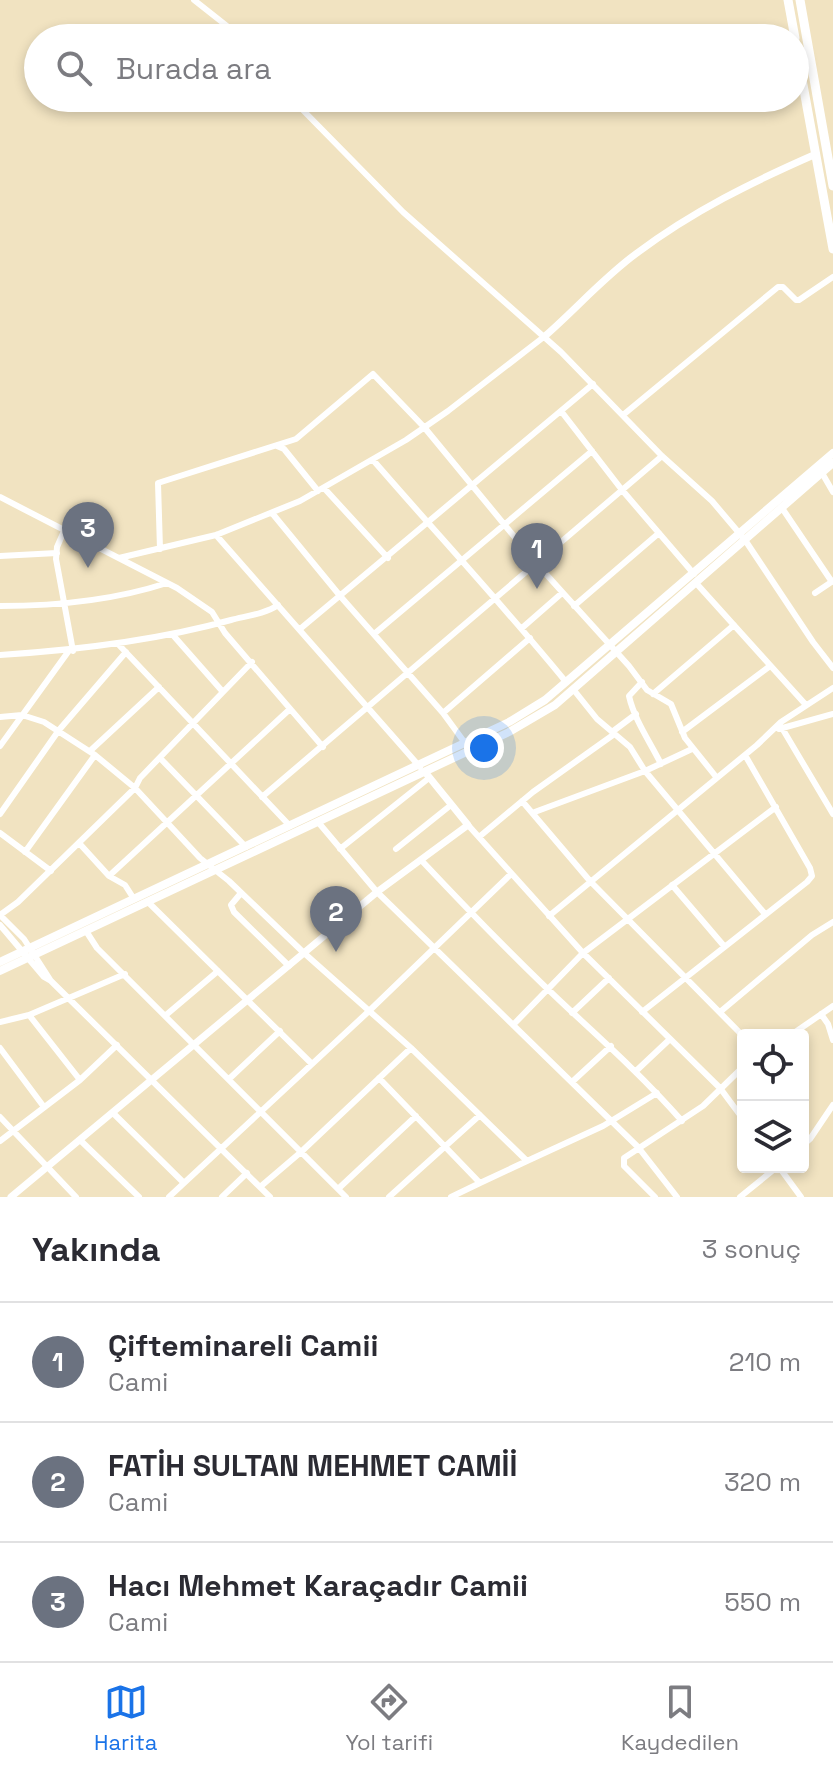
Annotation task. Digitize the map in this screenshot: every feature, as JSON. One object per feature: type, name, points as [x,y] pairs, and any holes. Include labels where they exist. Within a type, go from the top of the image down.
[{"type":"highway","points":[[788,0],[792,24]]},
{"type":"highway","points":[[800,0],[804,24]]},
{"type":"highway","points":[[809,51],[833,186]]},
{"type":"highway","points":[[808,112],[833,249]]},
{"type":"main road","points":[[0,962],[86,931],[148,902],[290,826],[424,772],[465,743],[509,722],[545,700],[612,649],[742,537],[833,453]]},
{"type":"main road","points":[[742,537],[782,508],[833,463]]},
{"type":"main road","points":[[0,971],[134,899],[318,822],[509,732],[555,705],[612,649]]},
{"type":"street","points":[[194,0],[224,24]]},
{"type":"street","points":[[305,112],[403,212],[545,336],[662,456],[712,501],[742,537],[833,668]]},
{"type":"street","points":[[119,558],[216,535],[321,490],[373,460],[424,427],[545,336],[634,255],[697,211],[816,154]]},
{"type":"street","points":[[623,415],[778,287],[783,287],[799,300],[833,277]]},
{"type":"street","points":[[160,549],[158,483],[296,439],[373,374],[424,427],[536,563],[612,649],[653,694],[671,704],[692,749],[717,778]]},
{"type":"street","points":[[300,629],[593,384]]},
{"type":"street","points":[[561,411],[734,625],[806,705]]},
{"type":"street","points":[[277,446],[284,449],[388,558]]},
{"type":"street","points":[[374,634],[592,451]]},
{"type":"street","points":[[262,797],[662,456]]},
{"type":"street","points":[[373,460],[464,560],[566,682]]},
{"type":"street","points":[[822,473],[833,492]]},
{"type":"street","points":[[0,509],[3,499],[167,583],[212,612],[323,747]]},
{"type":"street","points":[[782,508],[804,536],[832,582],[815,593]]},
{"type":"street","points":[[272,513],[443,713],[465,743]]},
{"type":"street","points":[[0,746],[70,651],[57,553],[64,531]]},
{"type":"street","points":[[574,606],[659,533]]},
{"type":"street","points":[[216,535],[511,874],[583,953],[720,1088],[737,1111]]},
{"type":"street","points":[[0,556],[57,553]]},
{"type":"street","points":[[0,606],[65,603],[147,590],[167,583]]},
{"type":"street","points":[[522,628],[562,593]]},
{"type":"street","points":[[0,655],[119,645],[219,624],[278,605]]},
{"type":"street","points":[[653,694],[734,625]]},
{"type":"street","points":[[172,634],[223,692]]},
{"type":"street","points":[[443,713],[530,638]]},
{"type":"street","points":[[119,645],[290,826]]},
{"type":"street","points":[[0,814],[59,730],[126,652]]},
{"type":"street","points":[[252,662],[140,778],[135,788],[51,871],[0,915],[44,977],[70,998],[270,1197]]},
{"type":"street","points":[[682,732],[770,666]]},
{"type":"street","points":[[642,682],[629,696],[661,764]]},
{"type":"street","points":[[25,852],[92,753],[159,687]]},
{"type":"street","points":[[549,916],[806,705],[833,688]]},
{"type":"street","points":[[573,689],[597,719],[630,747],[645,771],[765,914]]},
{"type":"street","points":[[109,876],[290,709]]},
{"type":"street","points":[[479,837],[636,714]]},
{"type":"street","points":[[778,728],[833,714]]},
{"type":"street","points":[[0,717],[22,715],[44,722],[92,753],[135,788],[212,867],[411,1048],[527,1161]]},
{"type":"street","points":[[778,728],[833,814]]},
{"type":"street","points":[[532,813],[645,771],[692,749]]},
{"type":"street","points":[[642,1012],[812,876],[745,755]]},
{"type":"street","points":[[160,758],[246,847]]},
{"type":"street","points":[[340,849],[424,772]]},
{"type":"street","points":[[522,801],[590,881],[737,1030]]},
{"type":"street","points":[[396,849],[451,805]]},
{"type":"street","points":[[513,1025],[583,953],[776,807]]},
{"type":"street","points":[[318,822],[377,892],[434,950],[638,1147],[677,1197]]},
{"type":"street","points":[[11,1197],[377,892],[468,825]]},
{"type":"street","points":[[0,833],[51,871]]},
{"type":"street","points":[[79,843],[109,876],[125,885],[134,899]]},
{"type":"street","points":[[422,861],[572,1013],[611,1046],[682,1121]]},
{"type":"street","points":[[171,1196],[511,874]]},
{"type":"street","points":[[672,885],[724,946]]},
{"type":"street","points":[[241,893],[231,905],[234,912],[289,966]]},
{"type":"street","points":[[148,902],[312,1064]]},
{"type":"street","points":[[720,1012],[812,935],[833,922]]},
{"type":"street","points":[[0,925],[29,953]]},
{"type":"street","points":[[86,931],[97,948],[346,1197]]},
{"type":"street","points":[[166,1015],[218,971]]},
{"type":"street","points":[[0,1022],[29,1015],[125,974]]},
{"type":"street","points":[[572,1013],[609,978]]},
{"type":"street","points":[[800,1029],[833,1006]]},
{"type":"street","points":[[821,1014],[833,1040]]},
{"type":"street","points":[[29,1015],[80,1080]]},
{"type":"street","points":[[229,1079],[280,1031]]},
{"type":"street","points":[[636,1071],[670,1039]]},
{"type":"street","points":[[0,1141],[80,1080],[117,1045]]},
{"type":"street","points":[[572,1082],[611,1046]]},
{"type":"street","points":[[0,1048],[44,1107]]},
{"type":"street","points":[[260,1187],[411,1048]]},
{"type":"street","points":[[655,1197],[624,1166],[624,1158],[703,1106],[737,1072]]},
{"type":"street","points":[[379,1078],[480,1183]]},
{"type":"street","points":[[451,1197],[612,1121],[657,1093]]},
{"type":"street","points":[[809,1140],[833,1105]]},
{"type":"street","points":[[113,1113],[184,1183]]},
{"type":"street","points":[[389,1197],[480,1115]]},
{"type":"street","points":[[338,1189],[416,1116]]},
{"type":"street","points":[[0,1117],[76,1197]]},
{"type":"street","points":[[80,1140],[139,1197]]},
{"type":"street","points":[[222,1197],[247,1173]]},
{"type":"street","points":[[740,1197],[770,1173]]},
{"type":"street","points":[[783,1173],[801,1197]]},
{"type":"place","name":"Hacı Mehmet Karaçadır Camii","points":[[88,568]]},
{"type":"place","name":"Çifteminareli Camii","points":[[537,589]]},
{"type":"place","name":"FATİH SULTAN MEHMET CAMİİ","points":[[336,952]]}]
